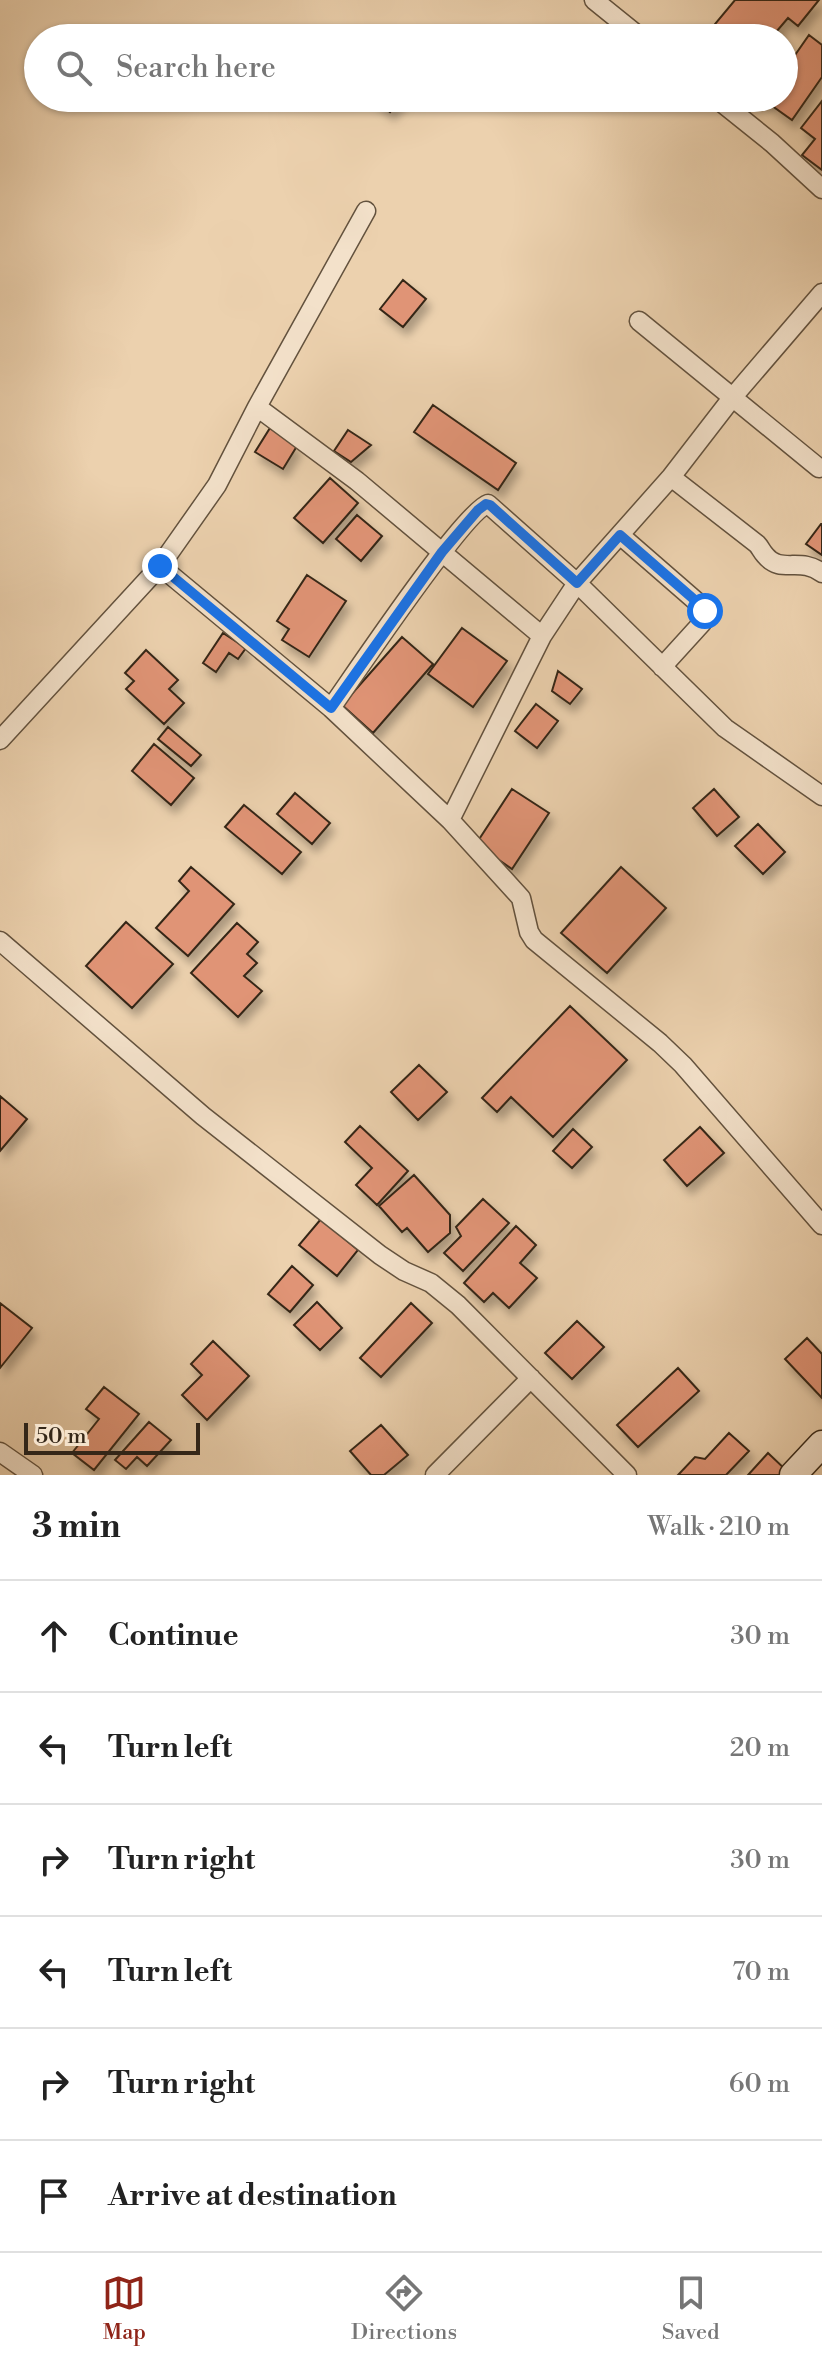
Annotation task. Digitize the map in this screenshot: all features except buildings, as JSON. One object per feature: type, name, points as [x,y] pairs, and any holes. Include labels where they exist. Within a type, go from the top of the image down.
[{"type":"street","points":[[594,0],[624,24]]},
{"type":"street","points":[[733,112],[822,189]]},
{"type":"street","points":[[0,740],[160,566],[217,485],[366,211]]},
{"type":"street","points":[[450,820],[542,636],[577,583],[671,477],[732,398],[822,293]]},
{"type":"street","points":[[639,321],[819,468]]},
{"type":"street","points":[[257,407],[357,481],[542,636]]},
{"type":"street","points":[[671,477],[757,544],[764,555],[778,565],[802,564],[822,573]]},
{"type":"street","points":[[331,708],[442,552],[478,510],[488,504],[577,583],[725,728],[822,796]]},
{"type":"street","points":[[620,535],[705,611],[702,623],[662,667]]},
{"type":"street","points":[[160,566],[331,708],[450,820],[521,898],[529,932],[534,940],[683,1065],[822,1225]]},
{"type":"street","points":[[0,941],[203,1116],[380,1255],[404,1271],[431,1283],[458,1305],[627,1475]]},
{"type":"street","points":[[435,1475],[531,1378]]},
{"type":"street","points":[[793,1475],[822,1444]]},
{"type":"street","points":[[0,1452],[33,1475]]},
{"type":"route","points":[[160,566],[331,708],[442,552],[486,504],[577,583],[620,535],[705,611]]}]
